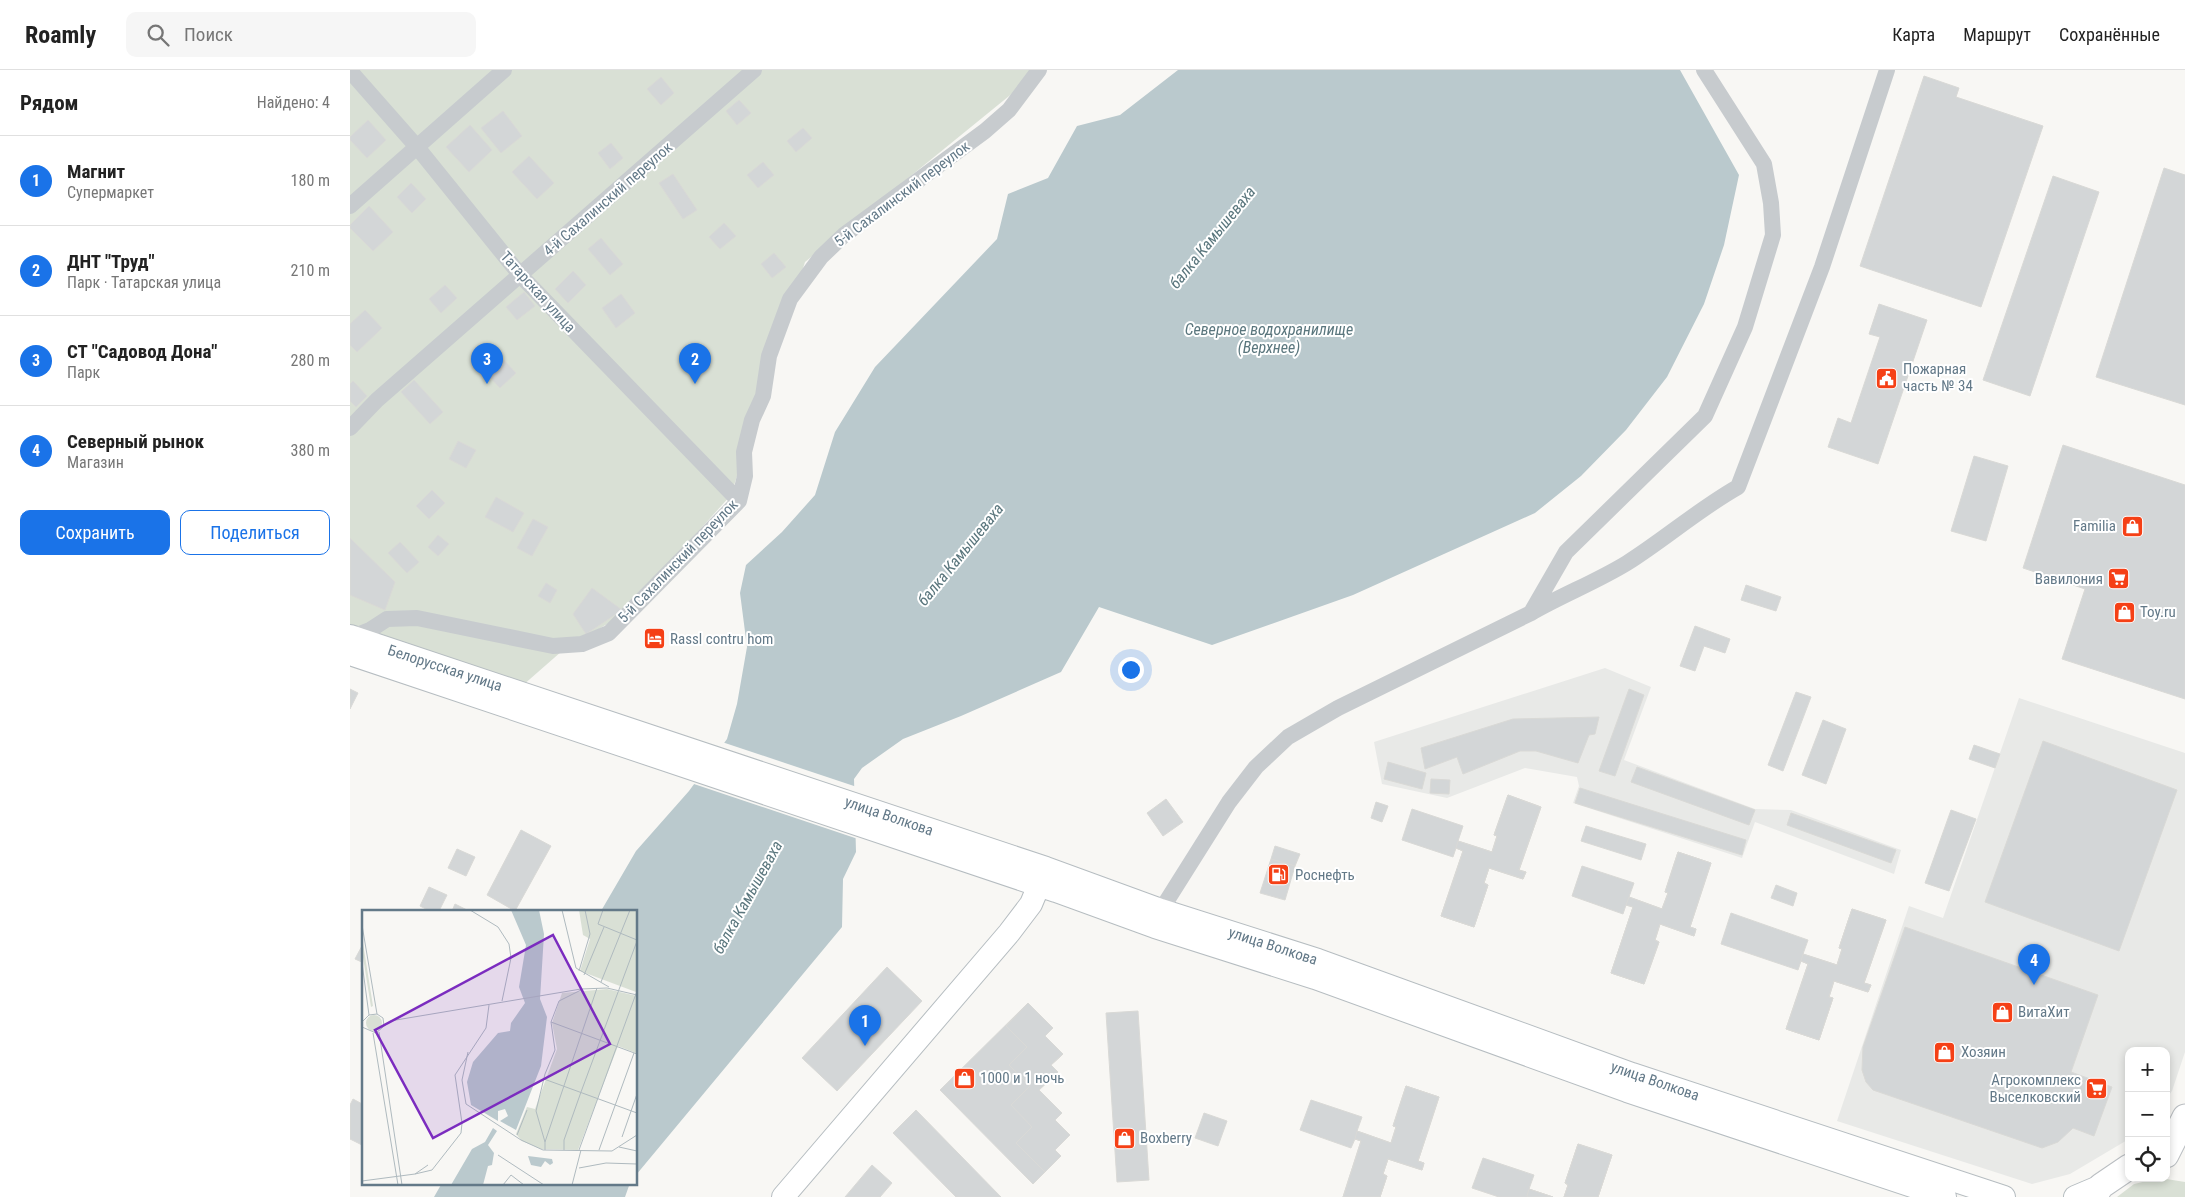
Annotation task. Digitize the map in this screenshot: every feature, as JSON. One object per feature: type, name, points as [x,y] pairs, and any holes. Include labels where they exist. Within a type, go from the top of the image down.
[{"type":"main road","name":"Белорусская улица","points":[[351,642],[538,708]]},
{"type":"main road","name":"улица Волкова","points":[[538,708],[961,849],[1318,960],[1632,1074],[2004,1197]]},
{"type":"main road","name":"улица Волкова","points":[[961,849],[1039,885],[1155,927],[1315,978],[1627,1091],[1946,1197]]},
{"type":"main road","points":[[782,1197],[1009,933],[1031,904],[1039,885]]},
{"type":"main road","points":[[2170,1149],[2185,1117]]},
{"type":"main road","points":[[2170,1158],[2185,1161]]},
{"type":"main road","points":[[2076,1197],[2097,1192],[2125,1170]]},
{"type":"street","points":[[350,206],[504,70]]},
{"type":"street","name":"4-й Сахалинский переулок","points":[[350,428],[377,400],[521,276],[754,70]]},
{"type":"street","points":[[1531,613],[1566,552],[1705,416],[1745,328],[1773,234],[1771,203],[1764,164],[1704,70]]},
{"type":"street","points":[[1161,910],[1229,802],[1256,767],[1288,737],[1338,708],[1626,564],[1715,500],[1738,487],[1822,267],[1887,70]]},
{"type":"street","name":"Татарская улица","points":[[350,71],[417,147],[521,276],[739,501]]},
{"type":"street","name":"5-й Сахалинский переулок","points":[[351,642],[387,620],[417,618],[553,646],[582,644],[609,633],[739,501],[745,476],[744,452],[752,420],[763,396],[769,356],[790,299],[821,257],[844,235],[985,131],[1009,110],[1033,72]]},
{"type":"shaded area","points":[[350,70],[1034,70],[1020,87],[805,262],[731,495],[624,614],[562,651],[522,686],[350,630]]},
{"type":"shaded area","points":[[1605,668],[1651,687],[1624,760],[1755,809],[1791,810],[1901,850],[1894,874],[1755,822],[1742,858],[1573,803],[1579,786],[1577,777],[1525,768],[1447,798],[1382,784],[1374,742]]},
{"type":"shaded area","points":[[2019,698],[2185,753],[2185,1052],[2170,1094],[2170,1047],[2125,1047],[2125,1141],[2070,1174],[2032,1184],[1837,1121],[1909,906],[1943,918]]},
{"type":"shaded area","points":[[2170,1180],[2185,1182],[2185,1197],[2117,1197],[2134,1184],[2143,1182],[2170,1182]]},
{"type":"water","name":"Северное водохранилище (Верхнее)","points":[[1178,70],[1680,70],[1739,175],[1724,245],[1704,304],[1667,377],[1626,430],[1581,476],[1535,513],[1353,595],[1212,645],[1099,607],[1061,672],[903,739],[862,768],[854,779],[856,852],[843,879],[842,927],[638,1173],[638,910],[602,910],[636,851],[689,791],[727,739],[737,704],[747,647],[740,593],[746,565],[782,532],[815,495],[835,432],[875,367],[997,239],[1008,194],[1048,178],[1077,126],[1120,115]]},
{"type":"water","points":[[441,1184],[630,1184],[625,1197],[434,1197]]},
{"type":"pier","points":[[722,742],[857,787],[858,839],[691,783]]},
{"type":"building","points":[[1924,76],[1959,88],[1956,97],[2043,126],[1981,307],[1860,266]]},
{"type":"building","points":[[661,77],[674,93],[661,105],[647,89]]},
{"type":"building","points":[[739,100],[751,113],[737,125],[726,111]]},
{"type":"building","points":[[503,111],[522,136],[501,153],[481,128]]},
{"type":"building","points":[[368,120],[386,140],[367,158],[350,140],[350,137]]},
{"type":"building","points":[[470,125],[492,150],[469,172],[446,147]]},
{"type":"building","points":[[803,128],[812,138],[796,152],[787,141]]},
{"type":"building","points":[[611,143],[623,158],[610,169],[598,153]]},
{"type":"building","points":[[529,156],[554,183],[537,199],[512,172]]},
{"type":"building","points":[[763,162],[774,175],[758,188],[747,175]]},
{"type":"building","points":[[2164,168],[2185,175],[2185,405],[2096,377]]},
{"type":"building","points":[[673,174],[697,210],[683,219],[659,183]]},
{"type":"building","points":[[2053,176],[2099,192],[2030,396],[1983,380]]},
{"type":"building","points":[[411,183],[426,199],[412,213],[397,197]]},
{"type":"building","points":[[369,206],[393,232],[373,251],[350,228],[350,225]]},
{"type":"building","points":[[724,223],[736,236],[720,249],[709,237]]},
{"type":"building","points":[[601,238],[623,264],[610,275],[588,249]]},
{"type":"building","points":[[774,253],[786,267],[772,278],[761,264]]},
{"type":"building","points":[[573,271],[586,285],[568,303],[555,289]]},
{"type":"building","points":[[445,285],[457,298],[441,313],[429,299]]},
{"type":"building","points":[[524,292],[535,306],[517,320],[506,307]]},
{"type":"building","points":[[621,294],[635,313],[616,328],[602,308]]},
{"type":"building","name":"Пожарная часть № 34","points":[[1879,304],[1927,320],[1878,464],[1828,447],[1838,418],[1851,423],[1880,337],[1869,334]]},
{"type":"building","points":[[365,310],[382,328],[357,352],[350,345],[350,324]]},
{"type":"building","points":[[490,345],[516,373],[500,388],[474,360]]},
{"type":"building","points":[[414,380],[443,412],[430,424],[401,392]]},
{"type":"building","points":[[353,381],[367,396],[356,407],[350,401],[350,384]]},
{"type":"building","points":[[458,441],[476,450],[466,468],[449,459]]},
{"type":"building","name":"Вавилония","points":[[2063,445],[2185,485],[2185,699],[2062,659],[2085,589],[2023,568]]},
{"type":"building","points":[[1974,456],[2008,466],[1986,541],[1951,531]]},
{"type":"building","points":[[432,490],[445,503],[429,519],[416,506]]},
{"type":"building","points":[[496,497],[524,513],[513,532],[485,517]]},
{"type":"building","points":[[533,519],[548,527],[532,556],[517,548]]},
{"type":"building","points":[[438,535],[449,544],[438,556],[428,547]]},
{"type":"building","points":[[350,538],[395,582],[385,610],[350,595]]},
{"type":"building","points":[[400,542],[419,562],[407,573],[388,553]]},
{"type":"building","points":[[546,583],[557,590],[550,603],[538,596]]},
{"type":"building","points":[[1746,585],[1781,597],[1776,611],[1741,600]]},
{"type":"building","points":[[592,588],[622,610],[586,634],[573,614]]},
{"type":"building","points":[[1695,626],[1730,639],[1725,653],[1704,646],[1695,671],[1680,666]]},
{"type":"building","points":[[350,689],[358,693],[350,709]]},
{"type":"building","points":[[1629,689],[1644,695],[1615,776],[1599,771]]},
{"type":"building","points":[[1796,692],[1811,697],[1783,771],[1768,765]]},
{"type":"building","points":[[1599,717],[1595,734],[1589,735],[1578,763],[1536,751],[1520,751],[1463,774],[1457,757],[1425,769],[1421,748],[1513,719]]},
{"type":"building","points":[[1823,720],[1846,729],[1826,784],[1802,775]]},
{"type":"building","points":[[2043,741],[2177,790],[2119,951],[1985,902]]},
{"type":"building","points":[[1974,745],[2000,754],[1995,768],[1969,759]]},
{"type":"building","points":[[1388,762],[1426,773],[1422,789],[1384,779]]},
{"type":"building","points":[[1637,767],[1755,810],[1749,825],[1631,782]]},
{"type":"building","points":[[1431,779],[1450,780],[1449,794],[1430,793]]},
{"type":"building","points":[[1580,788],[1746,840],[1742,855],[1575,803]]},
{"type":"building","points":[[1508,795],[1541,807],[1519,870],[1526,872],[1523,879],[1489,868],[1484,883],[1488,885],[1474,927],[1441,916],[1463,851],[1456,848],[1453,857],[1402,840],[1412,809],[1463,826],[1458,841],[1492,852],[1497,836],[1494,835]]},
{"type":"building","points":[[1508,795],[1541,807],[1519,870],[1526,872],[1523,879],[1489,868],[1484,883],[1488,885],[1474,927],[1441,916],[1463,851],[1456,848],[1458,841],[1492,852],[1497,836],[1494,835]]},
{"type":"building","points":[[1166,799],[1183,822],[1163,836],[1147,813]]},
{"type":"building","points":[[1376,802],[1388,806],[1382,822],[1371,818]]},
{"type":"building","points":[[1951,810],[1976,819],[1949,891],[1925,883]]},
{"type":"building","points":[[1791,813],[1896,850],[1891,863],[1787,825]]},
{"type":"building","points":[[1586,826],[1646,844],[1641,860],[1581,841]]},
{"type":"building","points":[[521,830],[551,846],[516,910],[487,895]]},
{"type":"building","points":[[1275,846],[1300,854],[1295,866],[1271,859]]},
{"type":"building","points":[[457,849],[475,857],[466,876],[448,868]]},
{"type":"building","points":[[1678,852],[1711,863],[1690,927],[1696,929],[1694,936],[1660,924],[1655,940],[1659,942],[1644,984],[1611,973],[1633,907],[1626,905],[1623,914],[1572,896],[1582,866],[1634,883],[1629,897],[1662,909],[1668,893],[1665,892]]},
{"type":"building","points":[[1678,852],[1711,863],[1690,927],[1696,929],[1694,936],[1660,924],[1655,940],[1659,942],[1644,984],[1611,973],[1633,907],[1626,905],[1629,897],[1662,909],[1668,893],[1665,892]]},
{"type":"building","points":[[1271,859],[1295,866],[1285,900],[1260,893]]},
{"type":"building","points":[[1776,885],[1797,893],[1793,906],[1771,898]]},
{"type":"building","points":[[429,887],[447,895],[440,910],[428,910],[420,906]]},
{"type":"building","points":[[455,904],[467,910],[452,910]]},
{"type":"building","points":[[1852,909],[1886,920],[1864,983],[1871,985],[1868,992],[1834,981],[1829,997],[1833,998],[1819,1040],[1786,1029],[1808,964],[1801,961],[1798,970],[1721,944],[1731,913],[1808,940],[1803,954],[1837,965],[1842,949],[1839,948]]},
{"type":"building","points":[[1852,909],[1886,920],[1864,983],[1871,985],[1868,992],[1834,981],[1829,997],[1833,998],[1819,1040],[1786,1029],[1808,964],[1801,961],[1803,954],[1837,965],[1842,949],[1839,948]]},
{"type":"building","points":[[1905,927],[2098,995],[2071,1072],[2112,1087],[2094,1136],[2073,1128],[2058,1142],[2042,1148],[1873,1090],[1866,1082],[1862,1070],[1863,1047]]},
{"type":"building","points":[[362,946],[362,962],[355,959]]},
{"type":"building","points":[[887,967],[922,1001],[837,1091],[802,1058]]},
{"type":"building","points":[[1028,1003],[1053,1028],[1045,1036],[1063,1054],[1051,1065],[1058,1072],[1039,1090],[1062,1113],[1055,1120],[1070,1135],[1055,1150],[1061,1156],[1045,1172],[1016,1143],[1032,1127],[1011,1105],[1030,1086],[1009,1065],[1027,1047],[1006,1026]]},
{"type":"building","points":[[1028,1003],[1053,1028],[1045,1036],[1063,1054],[1051,1065],[1058,1072],[1039,1090],[1062,1113],[1055,1120],[1070,1135],[1055,1150],[1061,1156],[1033,1184],[940,1090]]},
{"type":"building","points":[[1138,1011],[1149,1180],[1117,1182],[1106,1013]]},
{"type":"building","points":[[1406,1086],[1439,1097],[1418,1161],[1424,1163],[1422,1170],[1388,1159],[1383,1174],[1387,1176],[1380,1197],[1343,1197],[1361,1141],[1355,1139],[1357,1131],[1391,1143],[1396,1127],[1393,1126]]},
{"type":"building","points":[[1406,1086],[1439,1097],[1418,1161],[1424,1163],[1422,1170],[1388,1159],[1383,1174],[1387,1176],[1380,1197],[1343,1197],[1361,1141],[1355,1139],[1351,1148],[1300,1130],[1311,1100],[1362,1117],[1357,1131],[1391,1143],[1396,1127],[1393,1126]]},
{"type":"building","points":[[353,1099],[362,1104],[362,1145],[350,1139],[350,1105]]},
{"type":"building","points":[[916,1110],[1001,1197],[956,1197],[893,1133]]},
{"type":"building","points":[[1204,1113],[1227,1121],[1218,1146],[1195,1138]]},
{"type":"building","points":[[1578,1144],[1612,1155],[1598,1197],[1564,1197],[1568,1185],[1565,1183]]},
{"type":"building","points":[[1578,1144],[1612,1155],[1598,1197],[1564,1197],[1568,1185],[1565,1183]]},
{"type":"building","points":[[1483,1158],[1534,1175],[1529,1189],[1553,1197],[1499,1197],[1472,1188]]},
{"type":"building","points":[[872,1165],[892,1183],[880,1197],[845,1197]]},
{"type":"building","points":[[1529,1189],[1553,1197],[1528,1197]]},
{"type":"place","name":"Пожарная часть № 34","points":[[1887,378]]},
{"type":"place","name":"СТ \"Садовод Дона\"","points":[[487,384]]},
{"type":"place","name":"ДНТ \"Труд\"","points":[[695,384]]},
{"type":"place","name":"Familia","points":[[2132,526]]},
{"type":"place","name":"Вавилония","points":[[2119,579]]},
{"type":"place","name":"Toy.ru","points":[[2124,612]]},
{"type":"place","name":"Rassl contru hom","points":[[654,639]]},
{"type":"place","name":"Роснефть","points":[[1279,875]]},
{"type":"place","name":"Северный рынок","points":[[2034,985]]},
{"type":"place","name":"ВитаХит","points":[[2002,1012]]},
{"type":"place","name":"Магнит","points":[[865,1046]]},
{"type":"place","name":"Хозяин","points":[[1945,1052]]},
{"type":"place","name":"1000 и 1 ночь","points":[[964,1078]]},
{"type":"place","name":"Агрокомплекс Выселковский","points":[[2097,1089]]},
{"type":"place","name":"Boxberry","points":[[1124,1138]]},
{"type":"water label","name":"балка Камышеваха","points":[[1212,237]]},
{"type":"water label","name":"балка Камышеваха","points":[[960,554]]},
{"type":"water label","name":"балка Камышеваха","points":[[747,897]]}]
